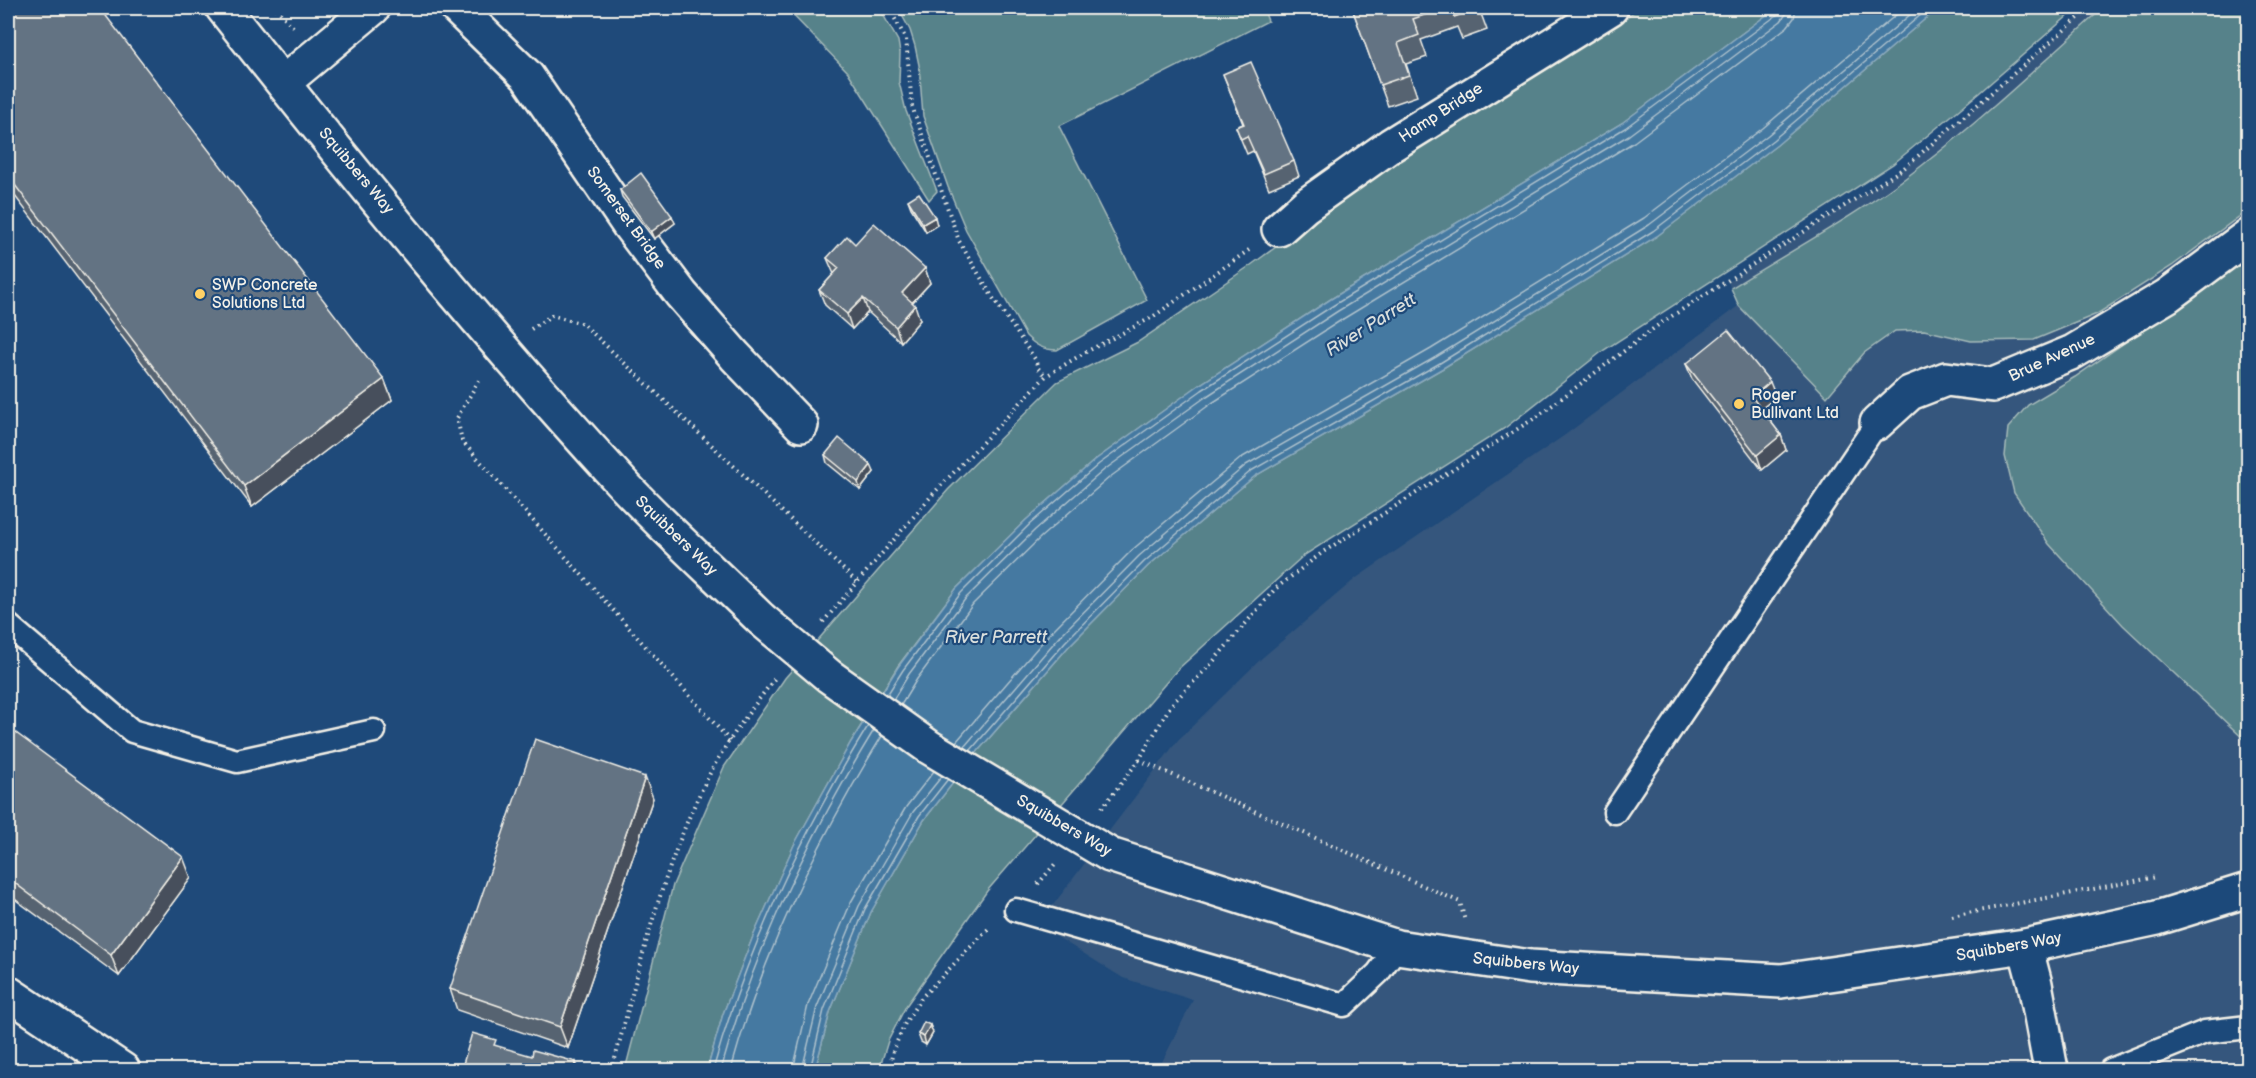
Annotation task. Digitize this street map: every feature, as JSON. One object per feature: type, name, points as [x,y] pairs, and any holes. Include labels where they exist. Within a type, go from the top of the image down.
[{"type":"street","name":"Squibbers Way","points":[[223,8],[474,314],[623,484],[761,619],[829,676],[929,747],[1110,855],[1397,947],[1530,967],[1781,981],[2025,946],[2157,918],[2248,891]]},
{"type":"street","points":[[283,83],[373,8]]},
{"type":"street","name":"Somerset Bridge","points":[[457,8],[527,76],[628,224],[681,294],[735,356],[801,425]]},
{"type":"street","name":"Hamp Bridge","points":[[1279,229],[1305,206],[1391,145],[1611,8]]},
{"type":"street","name":"Brue Avenue","points":[[1877,423],[1910,393],[1946,379],[1993,385],[2073,352],[2167,296],[2248,236]]},
{"type":"street","points":[[2025,946],[2035,984],[2051,1071]]},
{"type":"street","points":[[8,993],[123,1071]]},
{"type":"lane","points":[[1615,812],[1877,423]]},
{"type":"lane","points":[[8,625],[132,731],[237,760],[374,730]]},
{"type":"lane","points":[[1016,910],[1344,1005],[1378,973],[1397,947]]},
{"type":"lane","points":[[2111,1071],[2205,1032],[2248,1027]]},
{"type":"path","points":[[889,8],[906,39],[912,106],[959,241],[1008,321],[1035,359],[1038,368],[1047,376]]},
{"type":"path","points":[[1112,797],[1139,760],[1171,705],[1211,664],[1275,590],[1323,552],[1538,416],[1661,323],[1904,168],[2090,8]]},
{"type":"path","points":[[819,627],[933,494],[1047,376],[1084,353],[1151,318],[1279,229]]},
{"type":"path","points":[[528,330],[552,315],[583,324],[858,583]]},
{"type":"path","points":[[479,380],[457,418],[462,441],[730,741]]},
{"type":"path","points":[[612,1071],[663,885],[716,764],[780,671]]},
{"type":"path","points":[[1139,760],[1460,902],[1465,923]]},
{"type":"path","points":[[1943,918],[2166,875]]},
{"type":"path","points":[[889,1071],[893,1051],[905,1023],[921,998],[995,922],[1016,910]]},
{"type":"shaded area","points":[[2090,8],[2248,8],[2248,1070],[1158,1070],[1193,1000],[1123,978],[1038,925],[1178,740],[1263,657],[1355,579],[1565,435],[1738,306],[1728,282],[1904,168]]},
{"type":"green space","points":[[786,8],[878,8],[881,11],[898,41],[899,82],[906,111],[937,191],[929,200],[848,72]]},
{"type":"green space","points":[[898,8],[1263,8],[1268,21],[1059,126],[1147,300],[1057,350],[1040,346],[1026,336],[966,230],[948,187],[923,116],[919,65],[915,46],[910,30]]},
{"type":"green space","points":[[1640,8],[1776,8],[1622,123],[1331,299],[1199,385],[1095,460],[1026,520],[956,589],[898,666],[851,742],[794,845],[752,939],[723,1014],[707,1070],[625,1070],[673,885],[724,767],[785,678],[948,490],[1057,382],[1138,342],[1251,265],[1400,157]]},
{"type":"green space","points":[[1938,8],[2077,8],[1893,164],[1604,350],[1505,428],[1303,556],[1177,670],[987,891],[906,1006],[888,1041],[879,1070],[815,1070],[830,1012],[871,912],[924,820],[978,751],[1069,646],[1148,566],[1255,476],[1443,368],[1657,236],[1777,145]]},
{"type":"green space","points":[[2103,8],[2248,8],[2248,210],[2172,266],[2097,314],[2034,340],[1971,341],[1924,330],[1895,331],[1864,353],[1827,397],[1739,306],[1731,288],[1898,184],[1990,109]]},
{"type":"green space","points":[[2248,257],[2248,743],[2123,625],[2049,544],[2014,493],[2005,456],[2008,428],[2028,405],[2075,377]]},
{"type":"water","name":"River Parrett","points":[[1776,8],[1938,8],[1777,145],[1657,236],[1443,368],[1255,476],[1148,566],[1069,646],[978,751],[924,820],[871,912],[830,1012],[815,1070],[707,1070],[723,1014],[752,939],[794,845],[851,742],[898,667],[956,589],[1026,520],[1095,460],[1199,385],[1331,299],[1622,123]]},
{"type":"building","name":"SWP Concrete Solutions Ltd","points":[[8,8],[100,8],[384,379],[244,486],[8,176]]},
{"type":"building","points":[[1352,8],[1444,8],[1413,19],[1419,35],[1398,43],[1409,75],[1380,85]]},
{"type":"building","points":[[1450,8],[1479,8],[1454,17]]},
{"type":"building","points":[[1251,62],[1294,161],[1264,174],[1247,136],[1241,139],[1236,127],[1244,124],[1223,74]]},
{"type":"building","points":[[641,173],[672,216],[651,232],[620,190]]},
{"type":"building","points":[[919,193],[935,217],[923,224],[908,200]]},
{"type":"building","points":[[874,223],[925,268],[902,293],[915,305],[896,327],[863,298],[847,314],[819,290],[839,268],[827,258],[847,236],[855,244]]},
{"type":"building","name":"Roger Bullivant Ltd","points":[[1728,330],[1770,382],[1752,397],[1781,435],[1757,455],[1686,364]]},
{"type":"building","points":[[839,438],[871,465],[858,482],[825,455]]},
{"type":"building","points":[[8,727],[183,857],[111,955],[8,878]]},
{"type":"building","points":[[535,739],[645,777],[560,1027],[450,989]]},
{"type":"building","points":[[924,1022],[930,1025],[924,1037],[918,1034]]},
{"type":"building","points":[[472,1033],[496,1040],[494,1045],[532,1056],[533,1050],[576,1062],[573,1071],[461,1071]]},
{"type":"place","name":"SWP Concrete Solutions Ltd","points":[[200,294]]},
{"type":"place","name":"Roger Bullivant Ltd","points":[[1739,404]]}]
